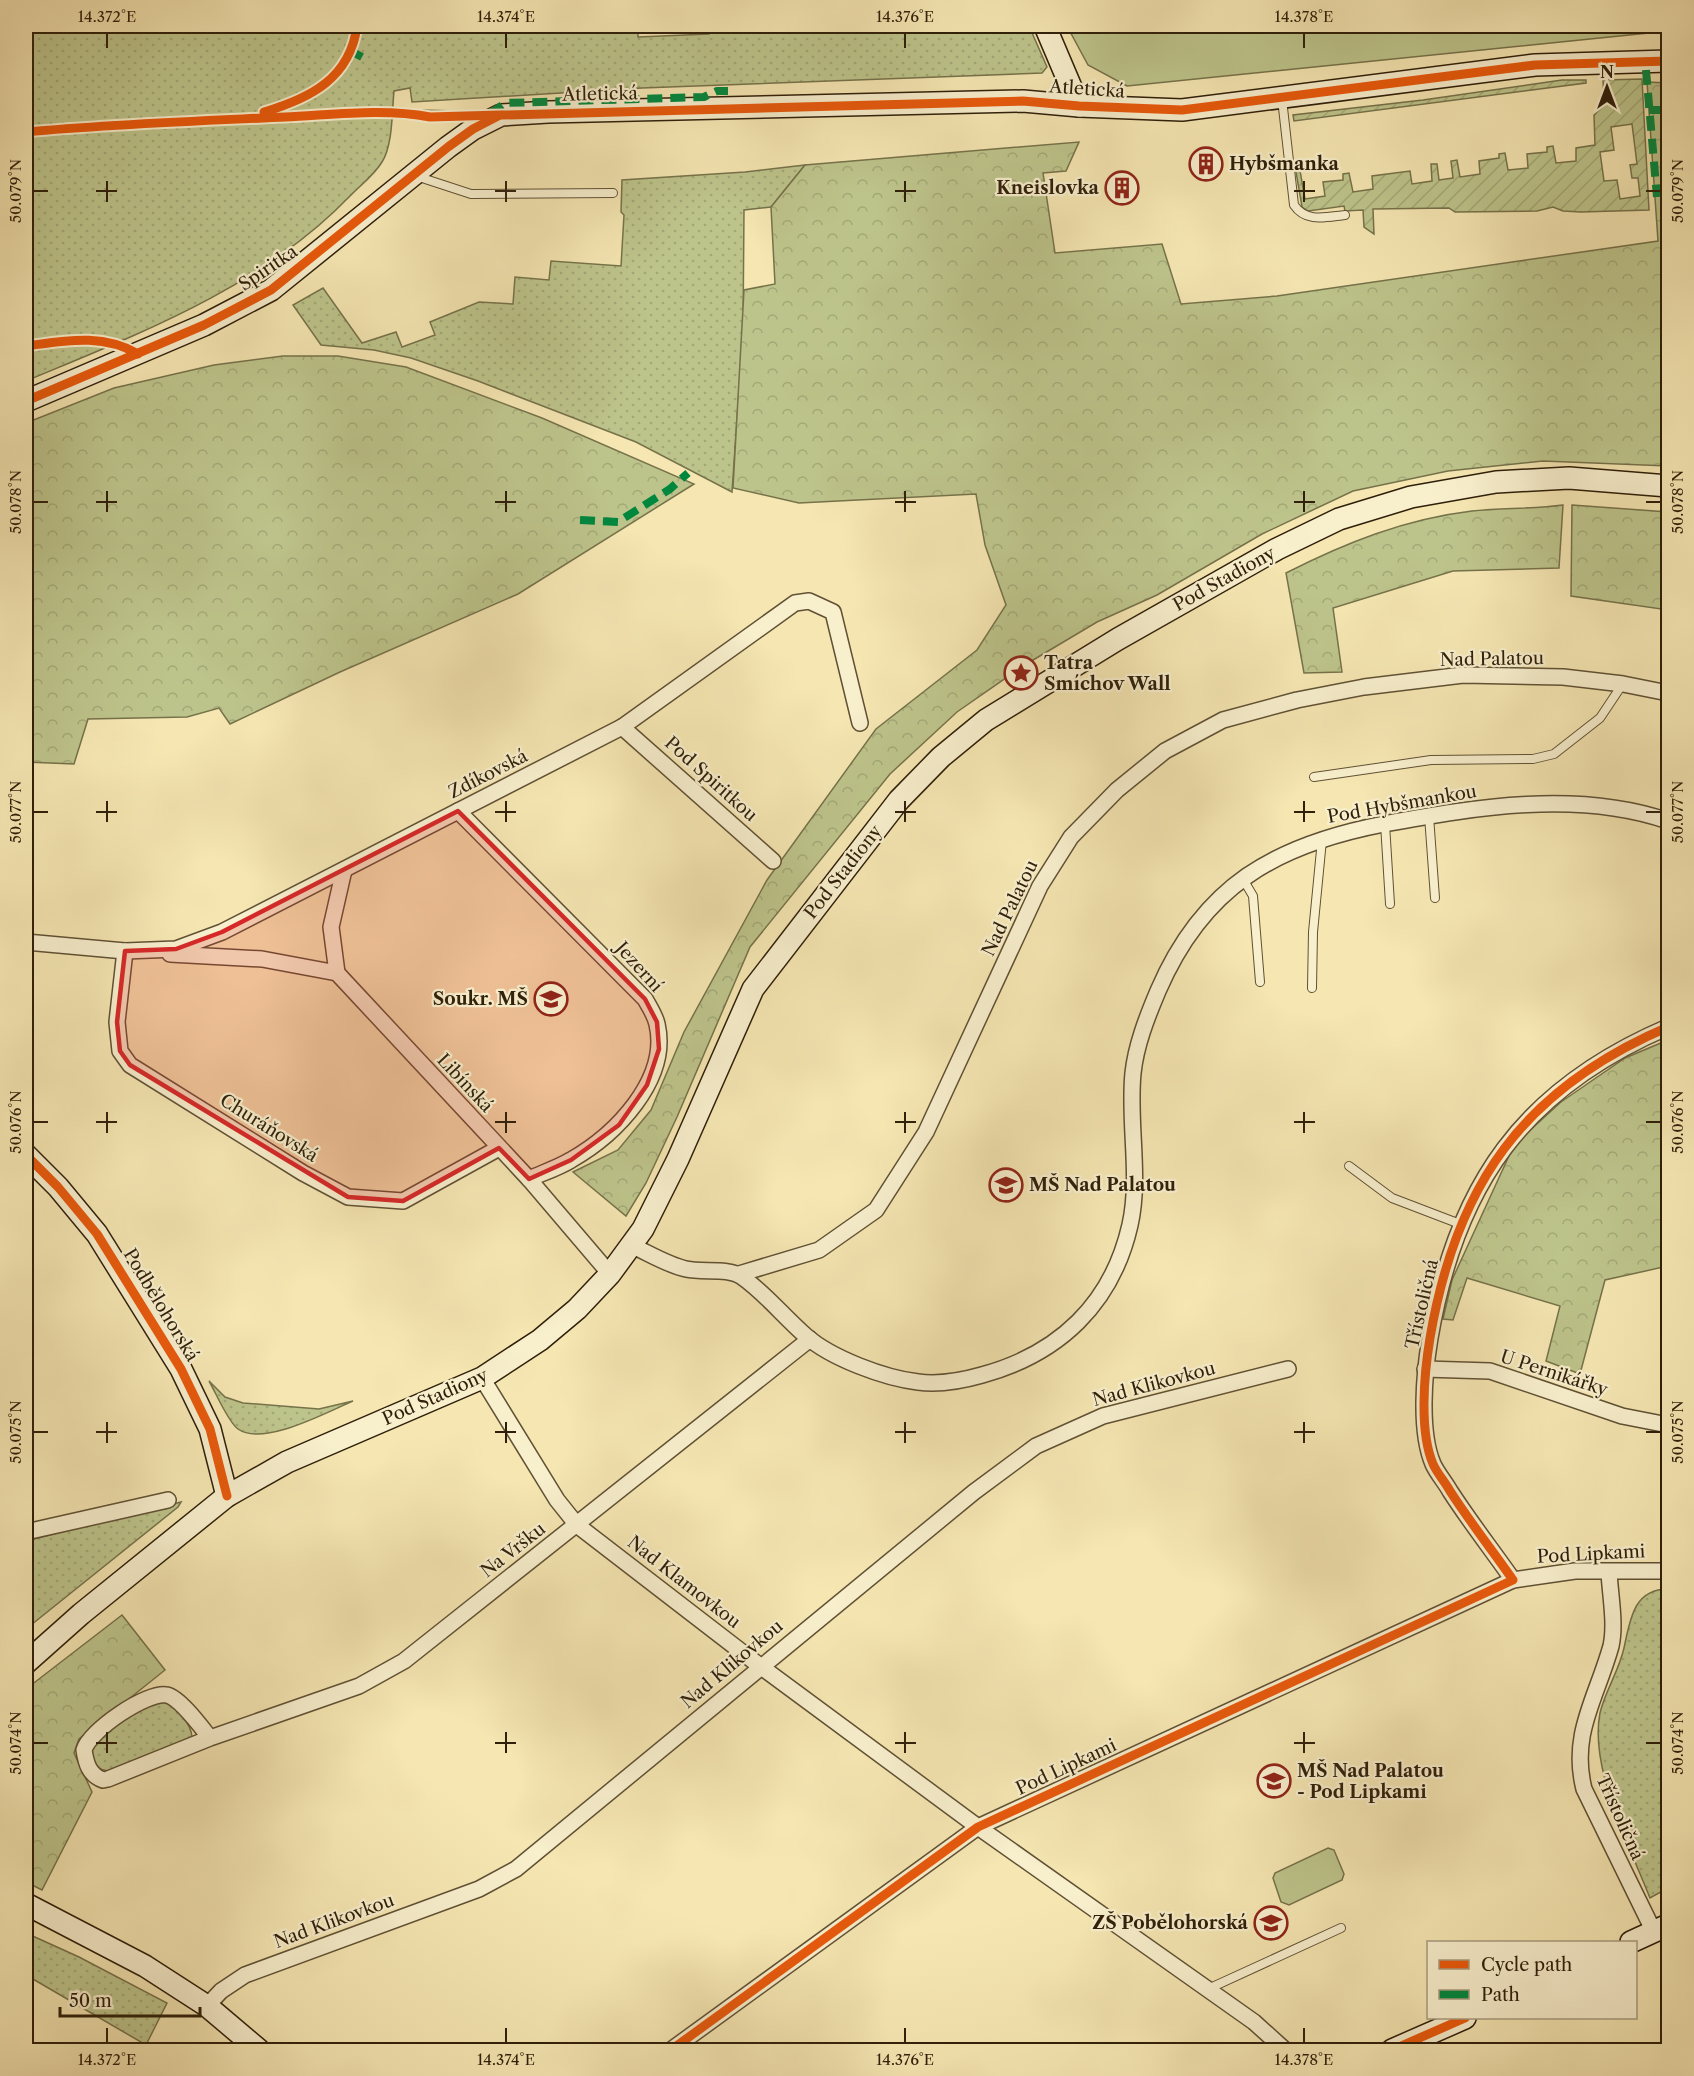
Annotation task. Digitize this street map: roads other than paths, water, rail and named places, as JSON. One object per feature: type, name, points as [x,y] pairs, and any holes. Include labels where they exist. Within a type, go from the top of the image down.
[{"type":"main road","points":[[1045,26],[1079,106]]},
{"type":"main road","name":"Atletická","points":[[501,115],[1011,101],[1182,110],[1535,65],[1668,61]]},
{"type":"main road","name":"Spiritka","points":[[26,401],[204,325],[272,290],[472,129],[501,115]]},
{"type":"main road","name":"Pod Stadiony","points":[[227,1496],[270,1469],[482,1378],[540,1340],[610,1274],[633,1246],[678,1159],[753,989],[899,800],[942,757],[986,720],[1128,633],[1277,549],[1339,519],[1411,497],[1496,483],[1569,478],[1668,486]]},
{"type":"main road","name":"Podbělohorská","points":[[26,1155],[58,1187],[97,1234],[181,1369],[210,1429],[227,1496]]},
{"type":"main road","points":[[26,1663],[81,1614],[227,1496]]},
{"type":"main road","points":[[26,1904],[145,1966],[207,2006],[259,2050]]},
{"type":"main road","points":[[1633,1941],[1661,1928]]},
{"type":"main road","points":[[1392,2050],[1463,2019]]},
{"type":"street","name":"Zdíkovská","points":[[26,942],[125,951],[176,949],[222,932],[622,727],[795,603],[809,601],[833,612],[860,723]]},
{"type":"street","name":"Nad Palatou","points":[[740,1274],[819,1250],[876,1210],[926,1132],[1040,886],[1071,837],[1117,790],[1165,752],[1223,720],[1297,700],[1364,687],[1463,675],[1563,677],[1623,684],[1668,693]]},
{"type":"street","name":"Pod Spiritkou","points":[[622,727],[773,861]]},
{"type":"street","name":"Pod Hybšmankou","points":[[740,1274],[810,1339],[863,1368],[917,1382],[956,1382],[1006,1368],[1042,1352],[1073,1328],[1098,1299],[1120,1256],[1130,1223],[1133,1074],[1139,1040],[1152,1004],[1185,937],[1203,912],[1243,879],[1286,852],[1323,837],[1385,824],[1429,816],[1539,804],[1580,804],[1639,811],[1668,821]]},
{"type":"street","name":"Jezerní","points":[[458,811],[645,999],[657,1022],[659,1049],[647,1085],[619,1125],[571,1160],[529,1179]]},
{"type":"street","points":[[125,951],[262,959],[337,973],[331,927],[344,870]]},
{"type":"street","name":"Churáňovská","points":[[125,951],[117,1022],[120,1051],[130,1065],[303,1173],[348,1197],[403,1201],[499,1148]]},
{"type":"street","name":"Libínská","points":[[337,973],[529,1179],[610,1274]]},
{"type":"street","name":"Třístoličná","points":[[1514,1580],[1462,1509],[1433,1464],[1427,1440],[1425,1369],[1437,1297],[1460,1224],[1483,1176],[1513,1135],[1552,1098],[1596,1065],[1638,1040],[1668,1027]]},
{"type":"street","points":[[633,1246],[685,1269],[740,1274]]},
{"type":"street","name":"Na Vršku","points":[[210,1738],[176,1700],[167,1695],[159,1695],[138,1702],[111,1721],[94,1734],[84,1750],[89,1768],[103,1780],[210,1738],[358,1686],[404,1661],[810,1339]]},
{"type":"street","name":"Nad Klikovkou","points":[[207,2006],[221,1991],[245,1975],[479,1889],[516,1869],[760,1666],[974,1492],[1036,1446],[1103,1416],[1288,1369]]},
{"type":"street","name":"U Pernikářky","points":[[1425,1369],[1490,1371],[1622,1416],[1668,1425]]},
{"type":"street","name":"Nad Klamovkou","points":[[482,1378],[557,1500],[577,1525],[760,1666],[978,1827],[1254,2022],[1285,2050]]},
{"type":"street","points":[[26,1532],[168,1500]]},
{"type":"street","name":"Pod Lipkami","points":[[671,2050],[978,1827],[1514,1580],[1553,1573],[1668,1571]]},
{"type":"street","name":"Třístoličná","points":[[1609,1572],[1611,1643],[1583,1727],[1579,1756],[1580,1773],[1584,1789],[1661,1928]]},
{"type":"lane","points":[[1282,98],[1294,205],[1310,218],[1345,215]]},
{"type":"lane","points":[[359,114],[412,113],[430,117],[501,115]]},
{"type":"lane","points":[[415,175],[471,194],[613,193]]},
{"type":"lane","points":[[1314,777],[1431,760],[1533,759],[1554,754],[1600,718],[1623,684]]},
{"type":"lane","points":[[1429,816],[1435,898]]},
{"type":"lane","points":[[1385,824],[1390,904]]},
{"type":"lane","points":[[1312,988],[1313,932],[1323,837]]},
{"type":"lane","points":[[1243,879],[1253,896],[1260,982]]},
{"type":"lane","points":[[1348,1166],[1392,1198],[1460,1224]]},
{"type":"lane","points":[[1208,1989],[1341,1928]]},
{"type":"lane","points":[[26,2046],[33,2050]]},
{"type":"place","name":"Hybšmanka","points":[[1206,164]]},
{"type":"place","name":"Kneislovka","points":[[1122,188]]},
{"type":"place","name":"Tatra Smíchov Wall","points":[[1021,673]]},
{"type":"place","name":"Soukr. MŠ","points":[[551,999]]},
{"type":"place","name":"MŠ Nad Palatou","points":[[1006,1185]]},
{"type":"place","name":"MŠ Nad Palatou - Pod Lipkami","points":[[1274,1781]]},
{"type":"place","name":"ZŠ Pobělohorská","points":[[1271,1923]]}]
